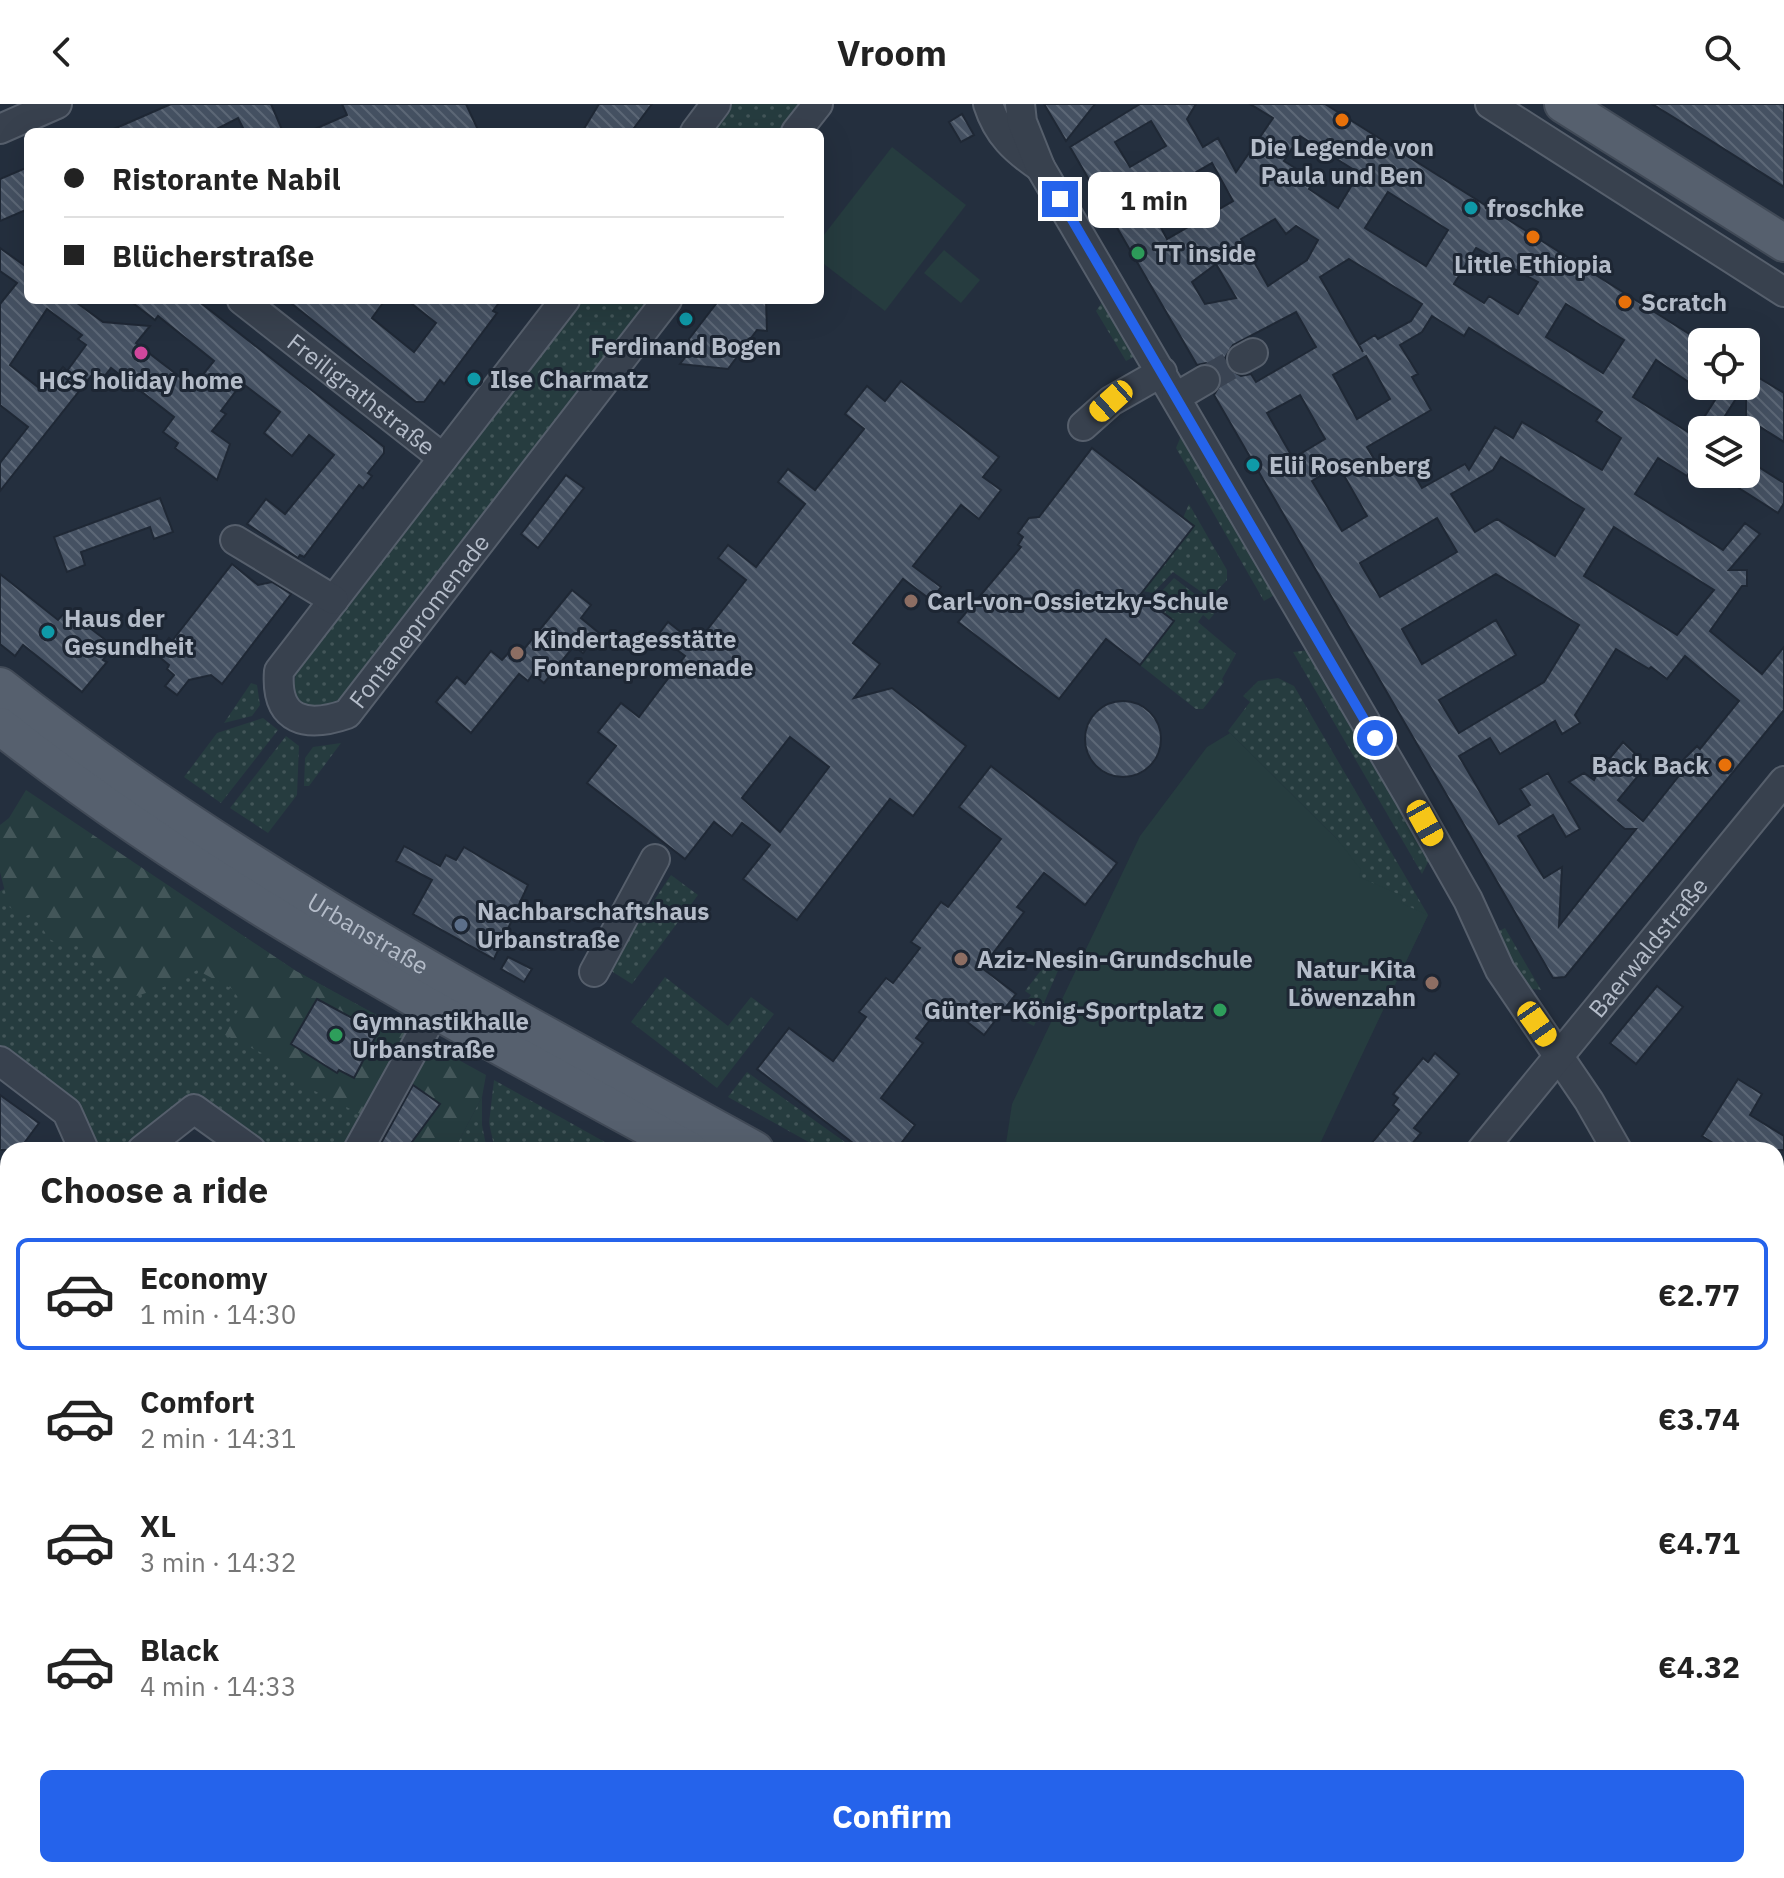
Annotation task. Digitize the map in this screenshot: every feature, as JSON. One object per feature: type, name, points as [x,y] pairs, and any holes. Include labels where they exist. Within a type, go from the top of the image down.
[{"type":"main road","points":[[1563,104],[1784,243]]},
{"type":"main road","name":"Urbanstraße","points":[[0,686],[118,793],[304,935],[436,1009],[681,1133],[720,1142]]},
{"type":"main road","name":"Urbanstraße","points":[[0,726],[336,917],[681,1133]]},
{"type":"street","points":[[17,127],[57,104]]},
{"type":"street","points":[[698,128],[716,104]]},
{"type":"street","points":[[799,128],[818,104]]},
{"type":"street","points":[[988,104],[999,130],[1012,148],[1040,167]]},
{"type":"street","points":[[1020,104],[1022,122],[1040,167],[1409,796],[1473,910],[1500,970],[1559,1056],[1612,1142]]},
{"type":"street","points":[[1490,104],[1784,292]]},
{"type":"street","name":"Freiligrathstraße","points":[[247,304],[443,458]]},
{"type":"street","name":"Fontanepromenade","points":[[562,304],[279,671],[278,687],[286,708],[307,722],[320,723],[347,714],[664,304]]},
{"type":"street","points":[[1083,426],[1111,401],[1162,372]]},
{"type":"street","points":[[1176,397],[1205,380]]},
{"type":"street","points":[[235,540],[334,600]]},
{"type":"street","name":"Baerwaldstraße","points":[[1489,1142],[1784,781]]},
{"type":"street","points":[[594,972],[655,859]]},
{"type":"street","points":[[362,1142],[436,1009]]},
{"type":"street","points":[[0,1061],[67,1112],[80,1142]]},
{"type":"street","points":[[152,1142],[194,1109],[240,1142]]},
{"type":"green space","points":[[732,104],[802,104],[783,128],[713,128]]},
{"type":"green space","points":[[892,147],[966,205],[885,311],[824,264],[824,235]]},
{"type":"green space","points":[[944,250],[980,280],[961,303],[924,273]]},
{"type":"green space","points":[[1105,298],[1139,354],[1126,361],[1096,311]]},
{"type":"green space","points":[[578,304],[647,304],[340,702],[323,710],[303,705],[293,690],[297,668]]},
{"type":"green space","points":[[1183,431],[1278,593],[1264,601],[1176,448]]},
{"type":"green space","points":[[1189,504],[1227,570],[1227,580],[1210,598],[1173,572],[1153,593],[1143,591],[1193,527],[1183,518]]},
{"type":"green space","points":[[1174,578],[1213,608],[1214,614],[1209,620],[1203,615],[1198,622],[1236,654],[1222,679],[1224,682],[1203,709],[1196,709],[1140,665],[1174,621],[1151,603]]},
{"type":"green space","points":[[1310,650],[1431,856],[1422,874],[1293,652]]},
{"type":"green space","points":[[1278,678],[1294,686],[1428,915],[1320,1142],[1317,1142],[1359,877],[1338,840],[1228,731],[1250,702],[1243,696],[1258,681]]},
{"type":"green space","points":[[251,683],[257,685],[260,705],[252,716],[224,723]]},
{"type":"green space","points":[[263,718],[278,730],[221,803],[184,777],[217,733]]},
{"type":"green space","name":"Günter-König-Sportplatz","points":[[1230,733],[1338,840],[1361,870],[1359,877],[1403,896],[1401,903],[1428,915],[1321,1142],[1006,1142],[1012,1104],[1140,836],[1207,747]]},
{"type":"green space","points":[[286,736],[299,746],[297,795],[268,833],[230,808]]},
{"type":"green space","points":[[341,743],[309,786],[304,786],[305,758],[313,747]]},
{"type":"green space","points":[[26,790],[296,971],[413,1035],[368,1118],[297,1082],[270,1057],[225,1035],[242,1003],[232,989],[197,970],[175,983],[137,996],[106,973],[84,943],[72,942],[66,947],[49,939],[33,913],[26,916],[9,907],[0,872],[0,825],[9,818]]},
{"type":"green space","points":[[62,816],[296,971],[413,1035],[354,1142],[227,1142],[198,1125],[172,1142],[81,1142],[0,1054],[0,891],[12,885]]},
{"type":"green space","points":[[671,875],[698,895],[632,984],[608,969]]},
{"type":"green space","points":[[1505,928],[1541,990],[1532,989],[1508,959],[1499,931]]},
{"type":"green space","points":[[1055,952],[1063,959],[1034,1026],[1016,1017],[1031,995],[1025,991]]},
{"type":"green space","points":[[665,977],[728,1026],[751,997],[774,1014],[717,1088],[631,1022]]},
{"type":"green space","points":[[426,1042],[486,1075],[482,1097],[458,1142],[412,1142],[440,1105],[406,1080]]},
{"type":"green space","points":[[747,1072],[845,1142],[809,1142],[728,1097]]},
{"type":"green space","points":[[494,1080],[605,1142],[493,1142],[489,1123]]},
{"type":"green space","points":[[482,1097],[485,1142],[458,1142]]},
{"type":"building","points":[[171,104],[271,104],[281,128],[243,128],[238,118],[219,128],[116,128]]},
{"type":"building","points":[[342,104],[466,104],[477,128],[317,128],[347,115]]},
{"type":"building","points":[[599,104],[652,104],[634,128],[584,128]]},
{"type":"building","points":[[1044,104],[1095,104],[1066,141]]},
{"type":"building","points":[[1140,104],[1196,104],[1187,119],[1203,147],[1218,138],[1236,172],[1273,118],[1250,104],[1325,104],[1688,333],[1688,382],[1656,360],[1633,397],[1688,432],[1688,475],[1658,458],[1635,494],[1723,550],[1745,523],[1760,534],[1729,570],[1747,570],[1747,586],[1742,586],[1710,631],[1762,674],[1784,647],[1784,710],[1565,977],[1553,978],[1214,395],[1222,381],[1219,371],[1206,363],[1197,365],[1070,147]],"holes":[[[1151,121],[1166,146],[1130,167],[1115,142]],[[1300,136],[1359,173],[1338,208],[1309,189],[1314,180],[1284,161]],[[1212,163],[1233,201],[1167,239],[1147,201]],[[1388,192],[1448,230],[1426,266],[1365,228]],[[1275,219],[1286,234],[1296,226],[1318,240],[1307,260],[1268,286],[1241,239]],[[1476,248],[1538,282],[1518,314],[1489,296],[1484,303],[1454,284]],[[1349,259],[1422,304],[1411,321],[1378,339],[1375,335],[1359,345],[1363,352],[1320,277]],[[1216,264],[1236,298],[1205,304],[1192,282]],[[1566,304],[1624,340],[1603,373],[1546,337]],[[1296,312],[1316,347],[1256,382],[1251,374],[1241,376],[1228,368],[1225,358],[1233,345]],[[1432,316],[1464,336],[1469,328],[1602,412],[1596,421],[1621,438],[1602,470],[1522,422],[1513,438],[1495,427],[1469,470],[1465,464],[1422,488],[1406,461],[1383,474],[1367,447],[1431,410],[1412,377],[1418,374],[1400,345],[1422,332]],[[1366,356],[1390,399],[1357,419],[1333,375]],[[1300,395],[1325,439],[1293,458],[1267,413]],[[1501,457],[1584,509],[1555,556],[1497,519],[1475,532],[1451,494],[1493,470]],[[1338,465],[1367,516],[1342,531],[1312,481]],[[1437,518],[1457,552],[1380,597],[1360,563]],[[1614,527],[1714,590],[1677,635],[1584,576]],[[1496,574],[1579,625],[1544,682],[1459,733],[1439,700],[1516,655],[1496,620],[1422,664],[1402,629]],[[1616,649],[1667,679],[1685,656],[1739,701],[1700,749],[1697,746],[1676,767],[1682,772],[1643,821],[1618,800],[1647,765],[1623,742],[1610,758],[1604,759],[1594,780],[1584,773],[1569,782],[1625,829],[1636,829],[1559,926],[1562,867],[1544,878],[1518,836],[1553,815],[1566,837],[1580,829],[1548,773],[1520,789],[1530,805],[1499,824],[1459,756],[1490,738],[1500,754],[1555,721],[1562,734],[1580,723],[1575,715]]]},
{"type":"building","points":[[1652,104],[1784,104],[1784,187],[1691,128]]},
{"type":"building","points":[[962,114],[974,135],[961,142],[949,122]]},
{"type":"building","points":[[24,169],[24,211],[0,221],[0,179]]},
{"type":"building","points":[[0,248],[24,265],[24,304],[78,304],[103,322],[150,326],[136,343],[193,387],[214,361],[158,316],[155,320],[134,304],[202,304],[384,447],[384,453],[368,473],[372,476],[363,488],[359,485],[304,557],[300,555],[298,558],[247,524],[266,499],[285,514],[334,455],[309,435],[292,456],[264,433],[280,412],[242,383],[221,411],[226,414],[212,431],[230,444],[217,480],[175,448],[178,443],[163,432],[174,417],[111,368],[100,382],[92,375],[0,491],[0,463],[28,427],[0,405],[0,304],[17,283],[0,271]],"holes":[[[47,309],[82,335],[78,339],[86,345],[67,371],[63,367],[43,391],[10,365]]]},
{"type":"building","points":[[292,304],[382,304],[372,318],[414,352],[436,323],[412,304],[498,304],[493,311],[497,313],[444,384],[440,380],[424,402],[416,402]]},
{"type":"building","points":[[716,304],[766,304],[767,331],[757,330],[728,369],[680,364],[690,351],[689,339]]},
{"type":"building","points":[[1760,378],[1784,393],[1784,442],[1760,427],[1760,416],[1746,416],[1746,400],[1760,400]]},
{"type":"building","points":[[901,381],[999,457],[983,477],[1001,490],[979,519],[961,505],[913,566],[941,587],[931,600],[903,579],[853,643],[880,664],[854,698],[892,688],[966,746],[913,816],[890,799],[797,920],[743,879],[770,845],[742,823],[732,836],[714,822],[685,859],[587,783],[616,746],[598,732],[621,703],[639,717],[685,656],[658,635],[668,622],[696,644],[746,580],[718,558],[728,545],[756,567],[805,504],[778,482],[788,469],[815,490],[864,429],[845,414],[867,386],[885,401]],"holes":[[[790,737],[829,767],[780,832],[742,798]]]},
{"type":"building","points":[[1715,400],[1735,400],[1725,416],[1705,416]]},
{"type":"building","points":[[1092,448],[1194,526],[1140,595],[1174,621],[1140,665],[1106,639],[1059,699],[958,622],[1021,547],[1018,545],[1023,537],[1018,533],[1029,518],[1039,517]]},
{"type":"building","points":[[1760,468],[1784,483],[1784,503],[1778,513],[1739,488],[1760,488]]},
{"type":"building","points":[[566,475],[584,488],[538,548],[521,534]]},
{"type":"building","points":[[160,498],[173,532],[154,539],[150,527],[81,552],[85,565],[67,572],[54,537]]},
{"type":"building","points":[[232,564],[258,585],[272,582],[291,594],[222,684],[211,675],[189,680],[177,695],[165,686],[174,675],[167,669],[169,665],[156,654],[169,638],[172,641]]},
{"type":"building","name":"Haus der Gesundheit","points":[[0,574],[58,620],[67,610],[113,646],[103,660],[107,662],[82,692],[23,645],[15,656],[0,644]]},
{"type":"building","points":[[572,590],[591,605],[581,618],[599,633],[583,653],[574,646],[544,683],[533,674],[528,681],[519,674],[471,733],[436,702],[457,677],[465,684],[491,651],[502,660],[513,648],[520,654]]},
{"type":"building","points":[[1123,701],[1138,704],[1150,712],[1158,724],[1161,739],[1158,754],[1150,766],[1138,774],[1123,777],[1108,774],[1096,766],[1088,754],[1085,739],[1088,724],[1096,712],[1108,704]]},
{"type":"building","points":[[991,766],[1117,863],[1085,905],[1044,873],[1017,907],[1024,912],[982,968],[1016,994],[984,1035],[943,1003],[916,1038],[923,1043],[881,1098],[915,1125],[902,1142],[852,1142],[757,1069],[789,1028],[833,1061],[866,1017],[859,1012],[886,978],[893,983],[920,948],[911,942],[941,902],[948,907],[1001,839],[959,807]]},
{"type":"building","points":[[404,846],[440,866],[446,855],[456,860],[464,847],[528,885],[494,959],[413,914],[432,880],[396,861]]},
{"type":"building","points":[[508,957],[532,969],[524,982],[501,969]]},
{"type":"building","points":[[1657,986],[1683,1007],[1636,1064],[1610,1043]]},
{"type":"building","name":"Gymnastikhalle Urbanstraße","points":[[317,999],[378,1032],[354,1078],[339,1070],[337,1073],[291,1044]]},
{"type":"building","points":[[1435,1053],[1459,1074],[1414,1128],[1421,1133],[1414,1142],[1373,1142],[1399,1110],[1393,1105],[1398,1098],[1393,1094],[1423,1058],[1428,1062]]},
{"type":"building","points":[[1738,1079],[1762,1094],[1750,1115],[1784,1136],[1784,1142],[1711,1142],[1702,1136]]},
{"type":"building","points":[[413,1085],[440,1104],[412,1142],[382,1142]]},
{"type":"building","points":[[0,1095],[39,1123],[25,1142],[0,1142]]},
{"type":"tunnel","points":[[1205,380],[1242,359]]},
{"type":"place","name":"Die Legende von Paula und Ben","points":[[1342,120]]},
{"type":"place","name":"froschke","points":[[1471,208]]},
{"type":"place","name":"Little Ethiopia","points":[[1533,237]]},
{"type":"place","name":"TT inside","points":[[1138,253]]},
{"type":"place","name":"Scratch","points":[[1625,302]]},
{"type":"place","name":"Ferdinand Bogen","points":[[686,319]]},
{"type":"place","name":"HCS holiday home","points":[[141,353]]},
{"type":"place","name":"Ilse Charmatz","points":[[474,379]]},
{"type":"place","name":"Elii Rosenberg","points":[[1253,465]]},
{"type":"place","name":"Carl-von-Ossietzky-Schule","points":[[911,601]]},
{"type":"place","name":"Haus der Gesundheit","points":[[48,632]]},
{"type":"place","name":"Kindertagesstätte Fontanepromenade","points":[[517,653]]},
{"type":"place","name":"Back Back","points":[[1725,765]]},
{"type":"place","name":"Nachbarschaftshaus Urbanstraße","points":[[461,925]]},
{"type":"place","name":"Aziz-Nesin-Grundschule","points":[[961,959]]},
{"type":"place","name":"Natur-Kita Löwenzahn","points":[[1432,983]]},
{"type":"place","name":"Günter-König-Sportplatz","points":[[1220,1010]]},
{"type":"place","name":"Gymnastikhalle Urbanstraße","points":[[336,1035]]},
{"type":"route","points":[[1060,199],[1375,738]]}]
